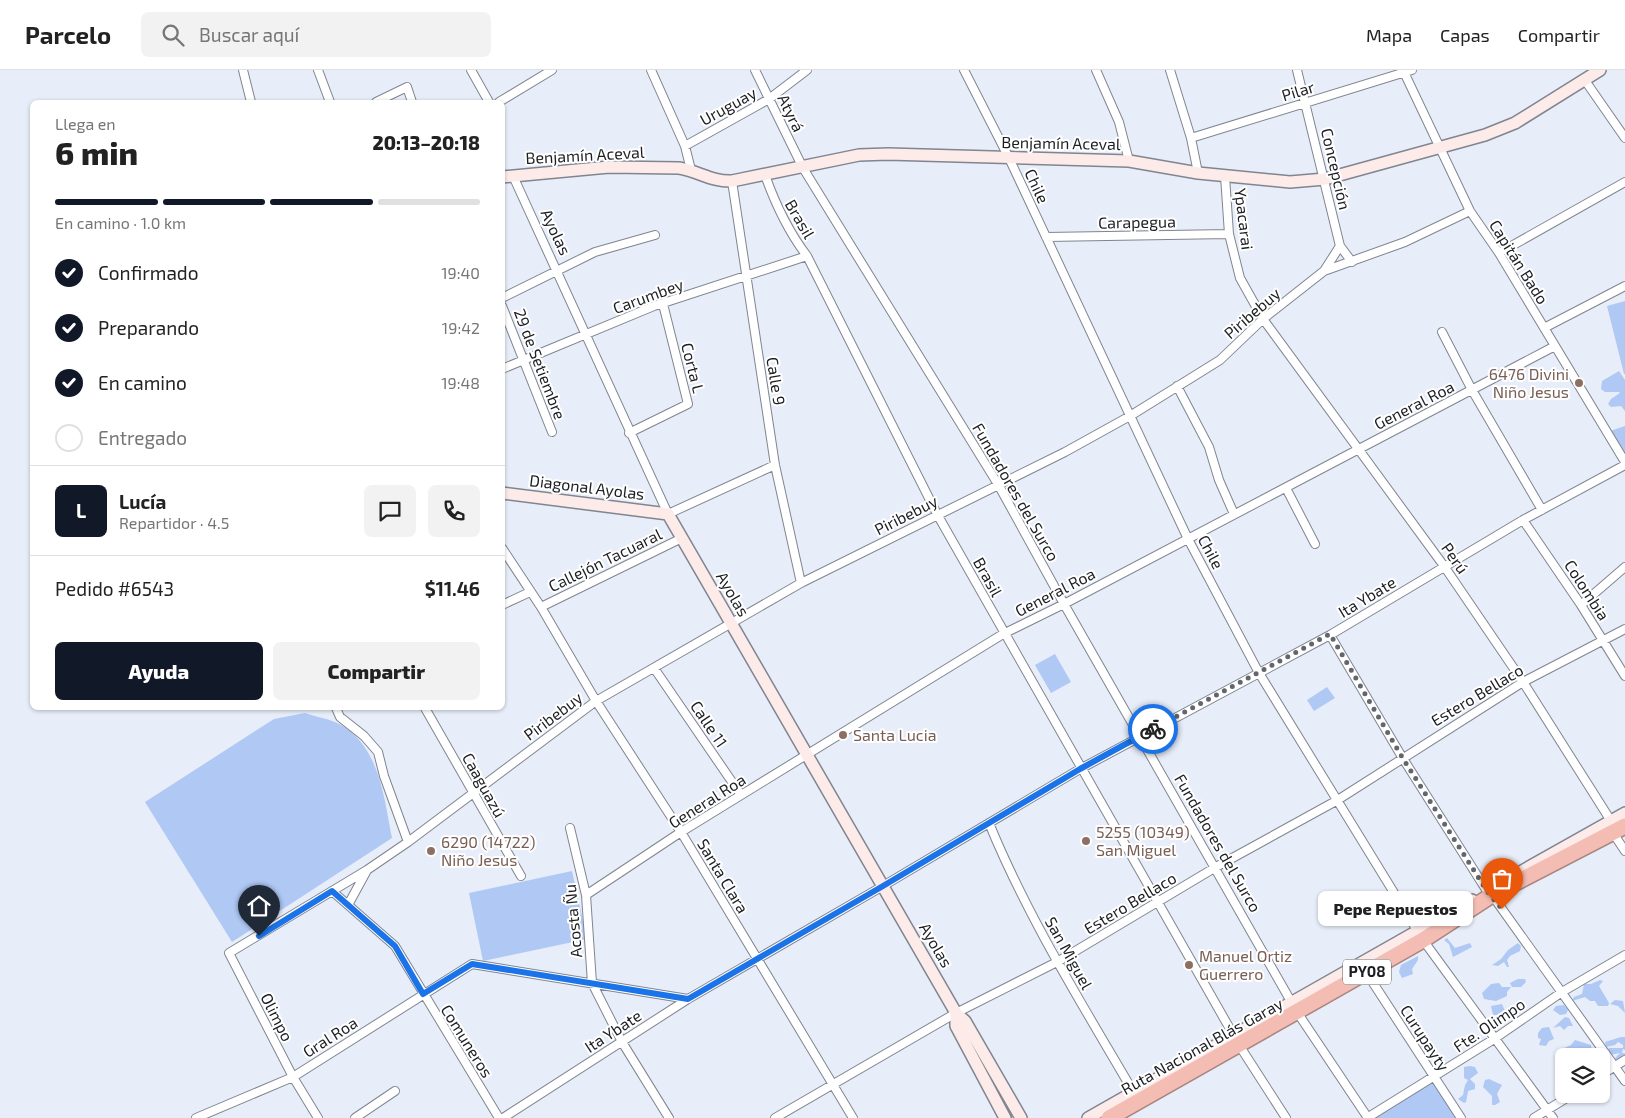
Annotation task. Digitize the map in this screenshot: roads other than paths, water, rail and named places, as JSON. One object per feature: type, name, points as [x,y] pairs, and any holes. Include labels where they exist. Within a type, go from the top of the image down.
[{"type":"highway","name":"Ruta Nacional Blás Garay","points":[[1109,1118],[1236,1040],[1366,972],[1489,893],[1616,827]]},
{"type":"street","points":[[243,70],[250,100]]},
{"type":"street","points":[[318,70],[329,100]]},
{"type":"street","points":[[472,70],[488,100]]},
{"type":"street","points":[[502,100],[552,70]]},
{"type":"street","points":[[651,70],[685,146],[691,170]]},
{"type":"street","name":"Atyrá","points":[[754,70],[803,168]]},
{"type":"street","name":"Uruguay","points":[[685,146],[769,99],[807,70]]},
{"type":"street","name":"Chile","points":[[964,70],[1009,158],[1188,539],[1259,673],[1420,936],[1553,1118]]},
{"type":"street","points":[[1096,70],[1119,122],[1129,161]]},
{"type":"street","points":[[1170,70],[1191,138],[1198,172]]},
{"type":"street","name":"Concepción","points":[[1297,70],[1325,178],[1340,246]]},
{"type":"street","name":"Pilar","points":[[1191,138],[1403,71],[1412,70]]},
{"type":"street","name":"Benjamín Aceval","points":[[508,177],[608,167],[691,170],[706,177],[732,181],[868,154],[1129,161],[1225,176],[1290,182],[1325,178],[1485,135],[1515,123],[1600,70]]},
{"type":"street","name":"Capitán Bado","points":[[1403,71],[1470,211],[1499,253],[1625,463]]},
{"type":"street","points":[[1584,79],[1625,138]]},
{"type":"street","points":[[380,100],[407,87],[411,100]]},
{"type":"street","name":"Fundadores del Surco","points":[[803,168],[999,486],[1064,604],[1295,1008],[1368,1118]]},
{"type":"street","name":"Brasil","points":[[765,175],[778,211],[791,235],[807,256],[937,514],[1003,634],[1236,1040],[1286,1118]]},
{"type":"street","name":"Ypacarai","points":[[1225,176],[1229,234],[1240,278],[1263,319]]},
{"type":"street","name":"Ayolas","points":[[508,177],[556,270],[584,335],[668,514],[956,1013]]},
{"type":"street","name":"Calle 9","points":[[732,181],[775,465],[801,583]]},
{"type":"street","points":[[1499,253],[1625,182]]},
{"type":"street","name":"Piribebuy","points":[[229,954],[367,870],[408,842],[596,701],[801,583],[937,514],[999,486],[1130,416],[1220,360],[1263,319],[1324,271],[1406,242],[1470,211]]},
{"type":"street","name":"Carapegua","points":[[1046,237],[1229,234]]},
{"type":"street","points":[[505,296],[595,252],[655,236]]},
{"type":"street","points":[[1324,271],[1340,246],[1352,262]]},
{"type":"street","name":"Carumbey","points":[[505,368],[663,304],[807,256]]},
{"type":"street","points":[[1544,328],[1625,286]]},
{"type":"street","name":"Corta L","points":[[629,433],[688,404],[663,304]]},
{"type":"street","name":"29 de Setiembre","points":[[505,314],[552,432]]},
{"type":"street","name":"Perú","points":[[1263,319],[1360,448],[1523,682],[1616,827],[1625,851]]},
{"type":"street","points":[[1442,332],[1472,390],[1542,510]]},
{"type":"street","name":"General Roa","points":[[586,895],[681,832],[1003,634],[1064,604],[1555,346]]},
{"type":"street","points":[[1177,386],[1209,447],[1219,480],[1234,514]]},
{"type":"street","name":"Ita Ybate","points":[[503,1118],[688,999],[1080,769],[1330,634],[1523,520],[1625,463]]},
{"type":"street","points":[[668,514],[775,465]]},
{"type":"street","points":[[1286,488],[1315,544]]},
{"type":"street","name":"Diagonal Ayolas","points":[[505,493],[668,514]]},
{"type":"street","name":"Colombia","points":[[1523,520],[1581,605],[1625,676]]},
{"type":"street","name":"Callejón Tacuaral","points":[[541,607],[682,538]]},
{"type":"street","name":"Santa Clara","points":[[505,553],[541,607],[596,701],[681,832],[854,1118]]},
{"type":"street","points":[[1581,605],[1625,567]]},
{"type":"street","name":"Callejón Tacuaral","points":[[505,604],[530,592]]},
{"type":"street","name":"Estero Bellaco","points":[[775,1118],[956,1013],[1057,962],[1216,867],[1336,801],[1402,757],[1523,682],[1604,642],[1625,629]]},
{"type":"street","points":[[1330,634],[1402,757],[1489,893],[1625,1081]]},
{"type":"street","name":"Calle 11","points":[[654,668],[741,795]]},
{"type":"street","points":[[337,710],[340,717],[364,736],[378,752],[384,776],[408,842]]},
{"type":"street","name":"Caaguazú","points":[[426,710],[521,876]]},
{"type":"street","points":[[1616,827],[1625,814]]},
{"type":"street","name":"San Miguel","points":[[989,823],[1010,874],[1057,962],[1134,1092]]},
{"type":"street","name":"Acosta Ñu","points":[[570,828],[586,895],[592,983]]},
{"type":"street","name":"Piribebuy","points":[[348,905],[367,870]]},
{"type":"street","name":"Comuneros","points":[[332,891],[395,946],[499,1118]]},
{"type":"street","points":[[1295,1008],[1420,936]]},
{"type":"street","name":"Olimpo","points":[[229,954],[293,1077],[318,1118]]},
{"type":"street","name":"Fte. Olimpo","points":[[1368,1118],[1494,1039],[1562,992],[1625,955]]},
{"type":"street","name":"Gral Roa","points":[[196,1118],[293,1077],[472,964],[592,983]]},
{"type":"street","name":"Curupayty","points":[[1366,972],[1461,1118]]},
{"type":"street","points":[[592,983],[688,999]]},
{"type":"street","points":[[592,983],[622,1042],[669,1118]]},
{"type":"street","points":[[956,1013],[956,1026],[1005,1118]]},
{"type":"street","points":[[956,1013],[965,1021],[1021,1118]]},
{"type":"street","points":[[1088,1118],[1134,1092],[1236,1040]]},
{"type":"street","points":[[1610,1069],[1625,1060]]},
{"type":"street","points":[[354,1118],[395,1091]]},
{"type":"street","points":[[1534,1118],[1558,1103]]},
{"type":"place","name":"6476 Divini Niño Jesus","points":[[1579,383]]},
{"type":"place","name":"Santa Lucia","points":[[843,735]]},
{"type":"place","name":"5255 (10349) San Miguel","points":[[1086,841]]},
{"type":"place","name":"6290 (14722) Niño Jesus","points":[[431,851]]},
{"type":"place","name":"Pepe Repuestos","points":[[1502,909]]},
{"type":"place","name":"Manuel Ortiz Guerrero","points":[[1189,965]]}]
